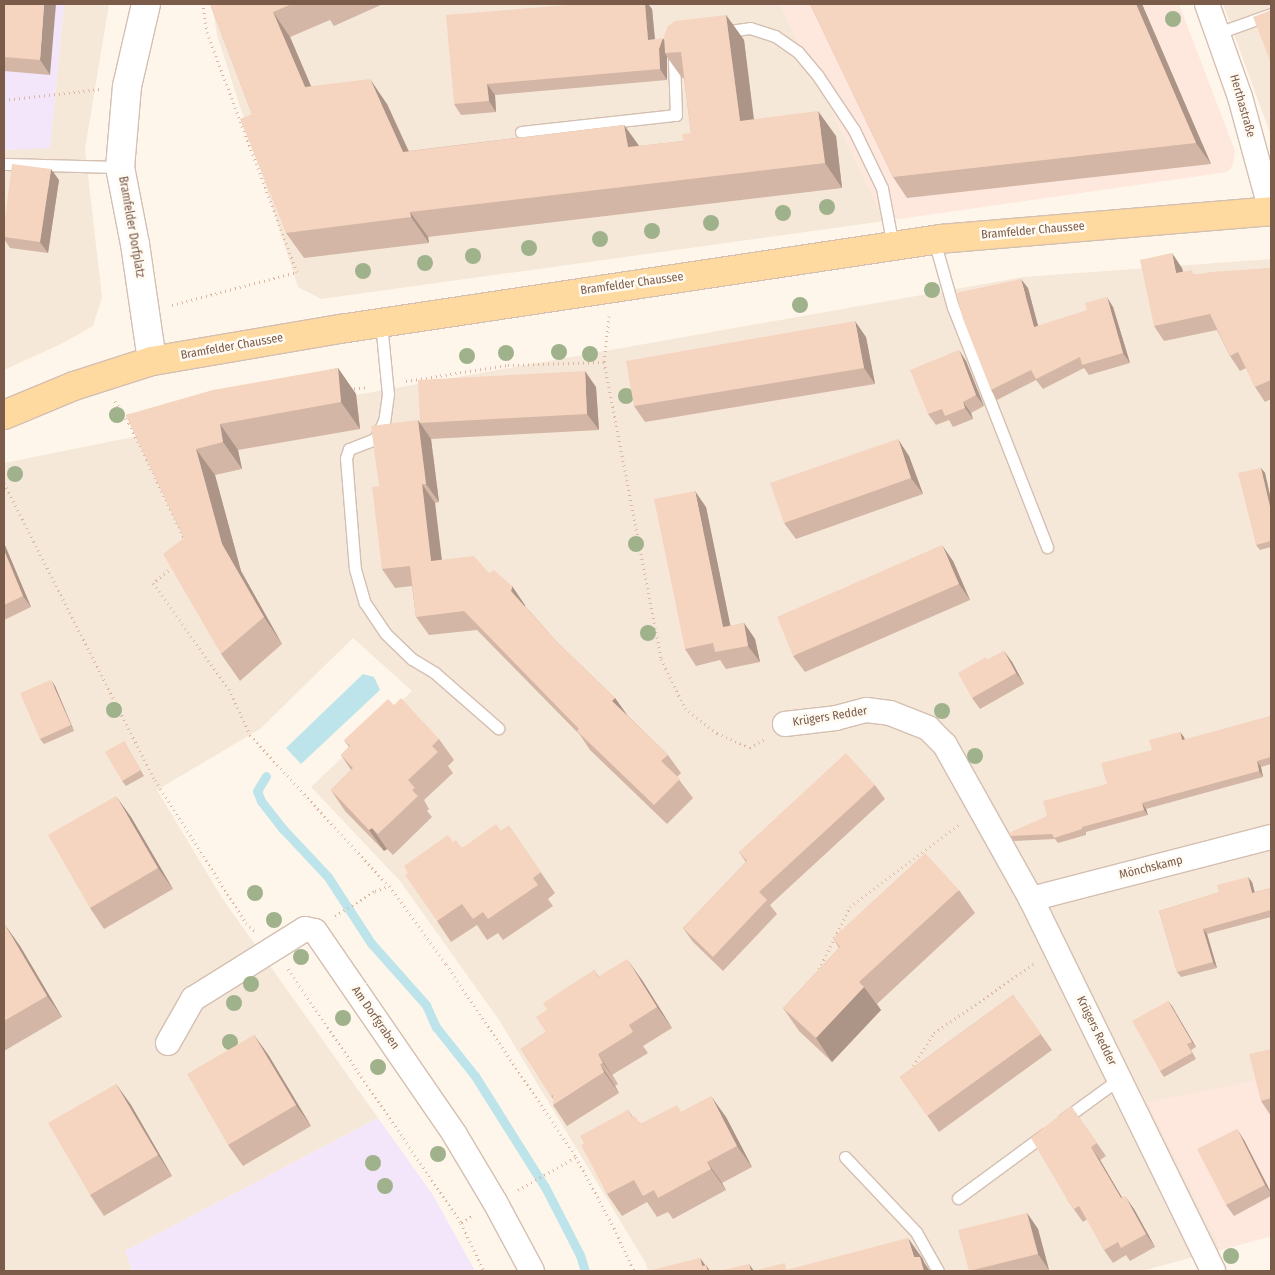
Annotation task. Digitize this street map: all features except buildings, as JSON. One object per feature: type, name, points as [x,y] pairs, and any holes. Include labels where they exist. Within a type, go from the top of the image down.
[{"type":"main road","name":"Bramfelder Chaussee","points":[[4,414],[100,377],[152,361],[381,323],[934,240],[1271,211]]},
{"type":"street","name":"Bramfelder Dorfplatz","points":[[146,4],[127,86],[120,167],[135,244],[152,361]]},
{"type":"street","name":"Herthastraße","points":[[1207,4],[1240,97],[1271,211]]},
{"type":"street","name":"Krügers Redder","points":[[784,724],[836,718],[866,710],[890,713],[928,728],[946,745],[1031,899],[1213,1271]]},
{"type":"street","name":"Mönchskamp","points":[[1031,899],[1271,837]]},
{"type":"street","name":"Am Dorfgraben","points":[[168,1043],[193,999],[305,928],[315,931],[456,1135],[532,1271]]},
{"type":"lane","points":[[1218,33],[1271,14]]},
{"type":"lane","points":[[712,34],[750,28],[775,36],[798,52],[818,76],[854,130],[872,166],[888,208],[893,246]]},
{"type":"lane","points":[[521,132],[676,115],[674,60],[680,46]]},
{"type":"lane","points":[[4,164],[120,167]]},
{"type":"lane","points":[[934,240],[952,308],[1046,547]]},
{"type":"lane","points":[[381,323],[388,394],[384,421],[375,439],[348,448],[346,458],[355,570],[365,603],[385,633],[412,659],[435,673],[498,728]]},
{"type":"lane","points":[[958,1198],[1119,1079]]},
{"type":"lane","points":[[845,1157],[916,1232],[938,1271]]},
{"type":"path","points":[[145,312],[298,272],[207,33],[203,4]]},
{"type":"path","points":[[4,100],[127,86]]},
{"type":"path","name":"Krügers Redder","points":[[612,287],[604,362],[662,658],[685,708],[716,733],[750,748],[784,724]]},
{"type":"path","points":[[100,377],[129,423],[186,544]]},
{"type":"path","points":[[4,483],[155,780],[246,923],[274,948],[462,1223],[484,1271]]},
{"type":"path","points":[[175,564],[153,583],[228,689],[250,735],[389,886],[446,964],[576,1157],[614,1228],[634,1271]]},
{"type":"path","points":[[819,969],[850,907],[980,808]]},
{"type":"path","points":[[334,917],[375,891],[389,886]]},
{"type":"path","points":[[908,1075],[934,1033],[1055,949]]},
{"type":"path","points":[[513,1192],[576,1157]]},
{"type":"shaded area","points":[[4,4],[64,4],[50,148],[4,150]]},
{"type":"shaded area","points":[[64,4],[109,4],[85,149],[102,297],[93,326],[61,344],[4,370],[4,150],[50,147]]},
{"type":"shaded area","points":[[212,4],[780,4],[885,221],[321,299],[298,287],[217,35]]},
{"type":"shaded area","points":[[780,4],[1179,4],[1235,151],[1233,165],[1227,172],[885,221]]},
{"type":"shaded area","points":[[1223,4],[1271,4],[1271,136]]},
{"type":"shaded area","points":[[1271,259],[1271,1236],[1142,1271],[648,1271],[645,1262],[499,1020],[400,881],[311,787],[412,691],[353,638],[260,729],[157,790],[222,898],[378,1118],[125,1251],[132,1271],[4,1271],[4,463],[232,417],[1023,277]]},
{"type":"shaded area","points":[[1271,1068],[1271,1236],[1221,1250],[1147,1102],[1262,1079]]},
{"type":"shaded area","points":[[378,1118],[433,1195],[475,1271],[132,1271],[125,1251]]},
{"type":"water","points":[[363,674],[374,677],[380,690],[301,764],[286,748]]},
{"type":"waterway","points":[[266,776],[257,791],[261,801],[283,829],[328,877],[371,943],[426,1005],[436,1027],[475,1076],[545,1187],[580,1255],[585,1271]]}]
